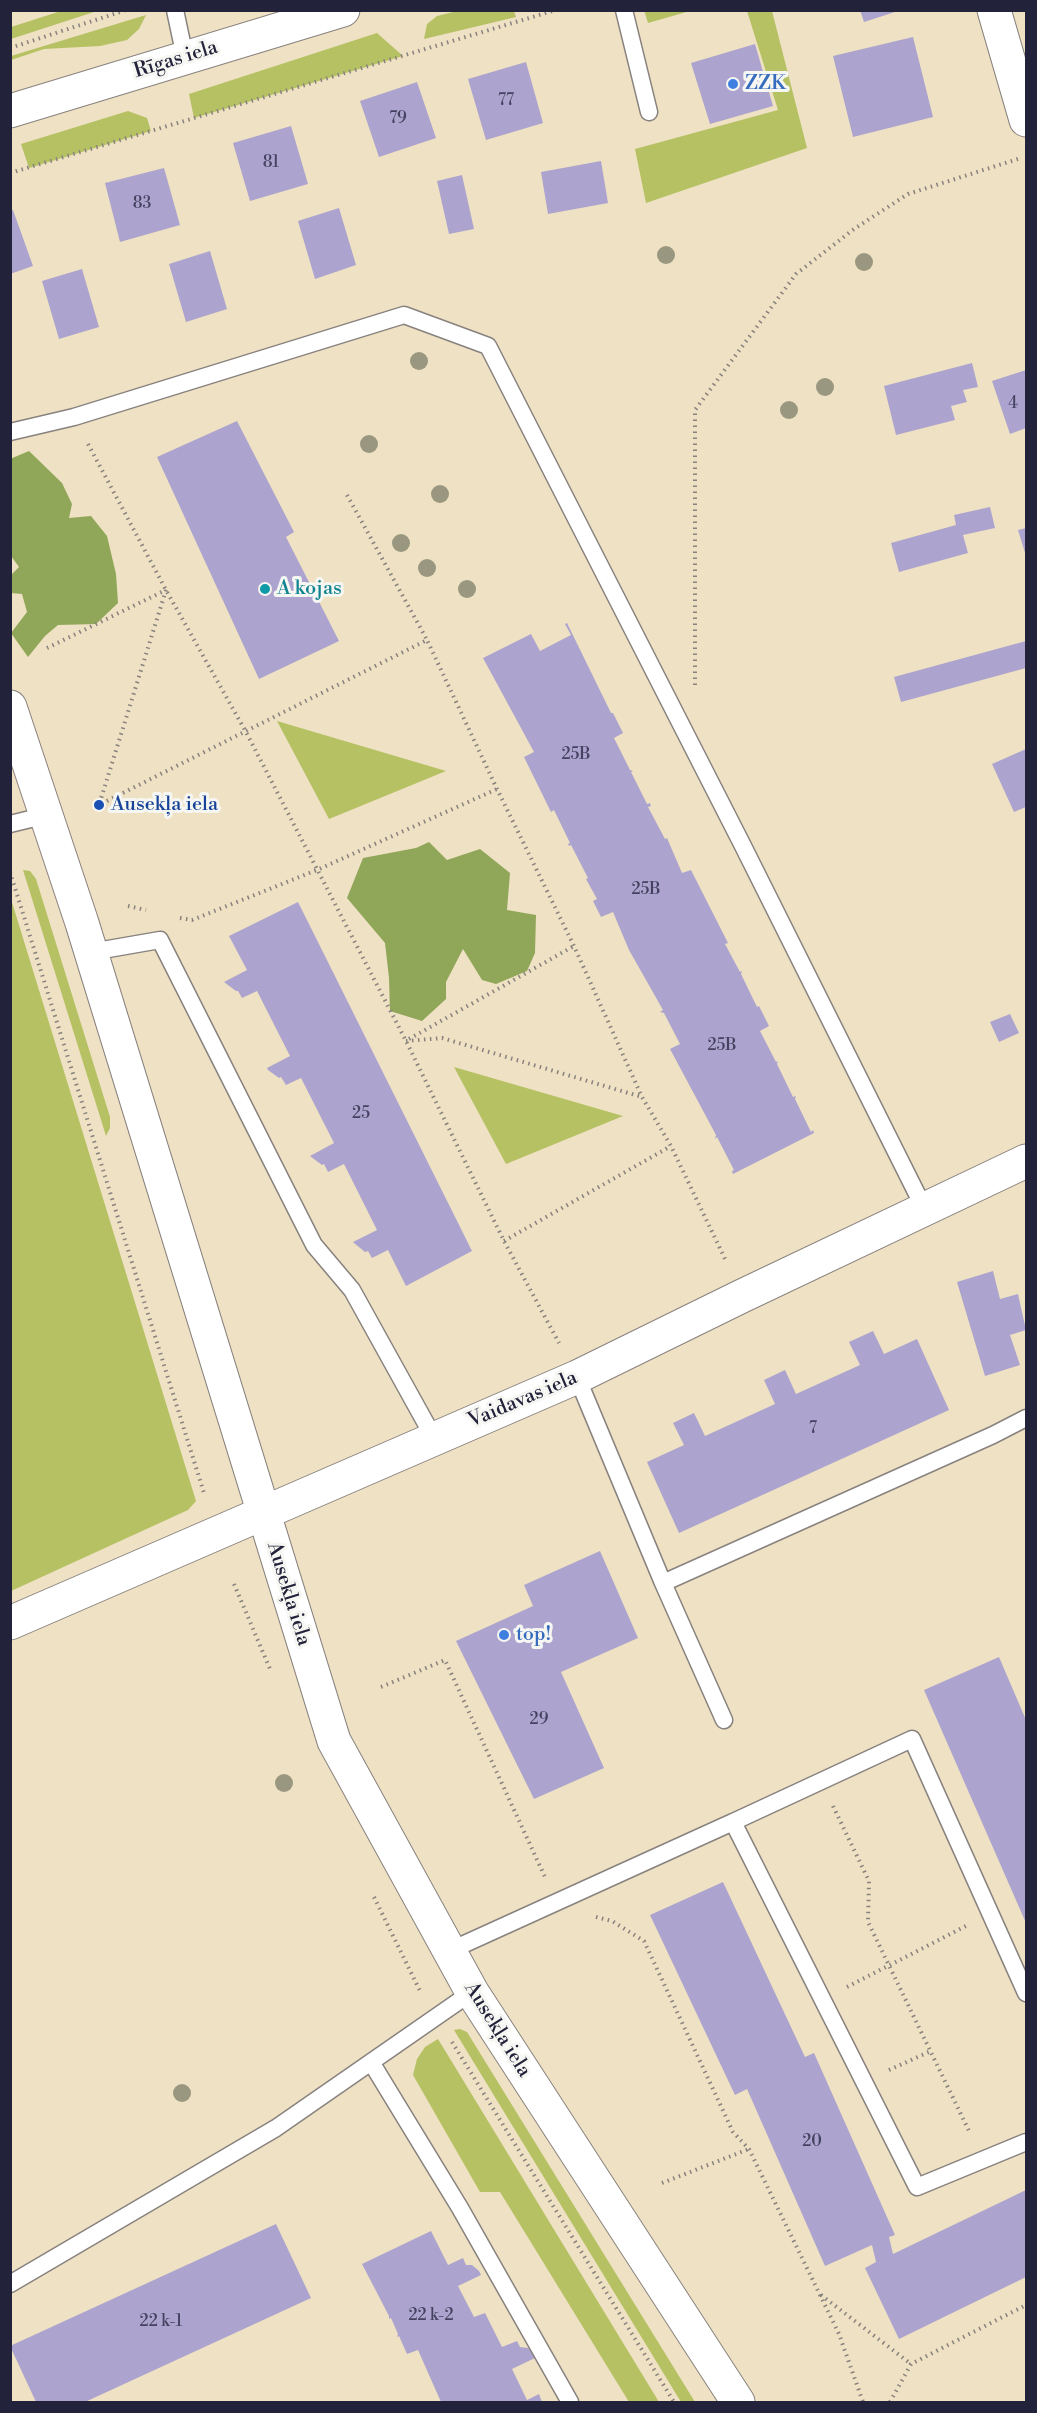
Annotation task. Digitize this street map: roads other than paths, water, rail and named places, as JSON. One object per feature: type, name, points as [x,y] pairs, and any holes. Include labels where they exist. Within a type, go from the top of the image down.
[{"type":"street","name":"Rīgas iela","points":[[10,111],[343,10]]},
{"type":"street","points":[[994,10],[1026,120]]},
{"type":"street","name":"Ausekļa iela","points":[[10,707],[91,952],[334,1741],[472,1992],[738,2403]]},
{"type":"street","name":"Vaidavas iela","points":[[10,1623],[578,1377],[1026,1161]]},
{"type":"lane","points":[[175,10],[185,57]]},
{"type":"lane","points":[[624,10],[649,112]]},
{"type":"lane","points":[[10,432],[74,417],[404,315],[488,346],[743,846],[925,1210]]},
{"type":"lane","points":[[10,824],[47,815]]},
{"type":"lane","points":[[91,952],[160,940],[314,1245],[352,1290],[434,1438]]},
{"type":"lane","points":[[578,1377],[663,1583],[724,1720]]},
{"type":"lane","points":[[663,1583],[993,1435],[1026,1418]]},
{"type":"lane","points":[[449,1951],[912,1739],[1026,1993]]},
{"type":"lane","points":[[733,1822],[917,2187],[1026,2142]]},
{"type":"lane","points":[[10,2284],[276,2128],[472,1992]]},
{"type":"lane","points":[[371,2062],[460,2208],[570,2403]]},
{"type":"place","name":"ZZK","points":[[733,84]]},
{"type":"place","name":"A kojas","points":[[265,589]]},
{"type":"place","name":"Ausekļa iela","points":[[99,805]]},
{"type":"place","name":"top!","points":[[504,1635]]}]
